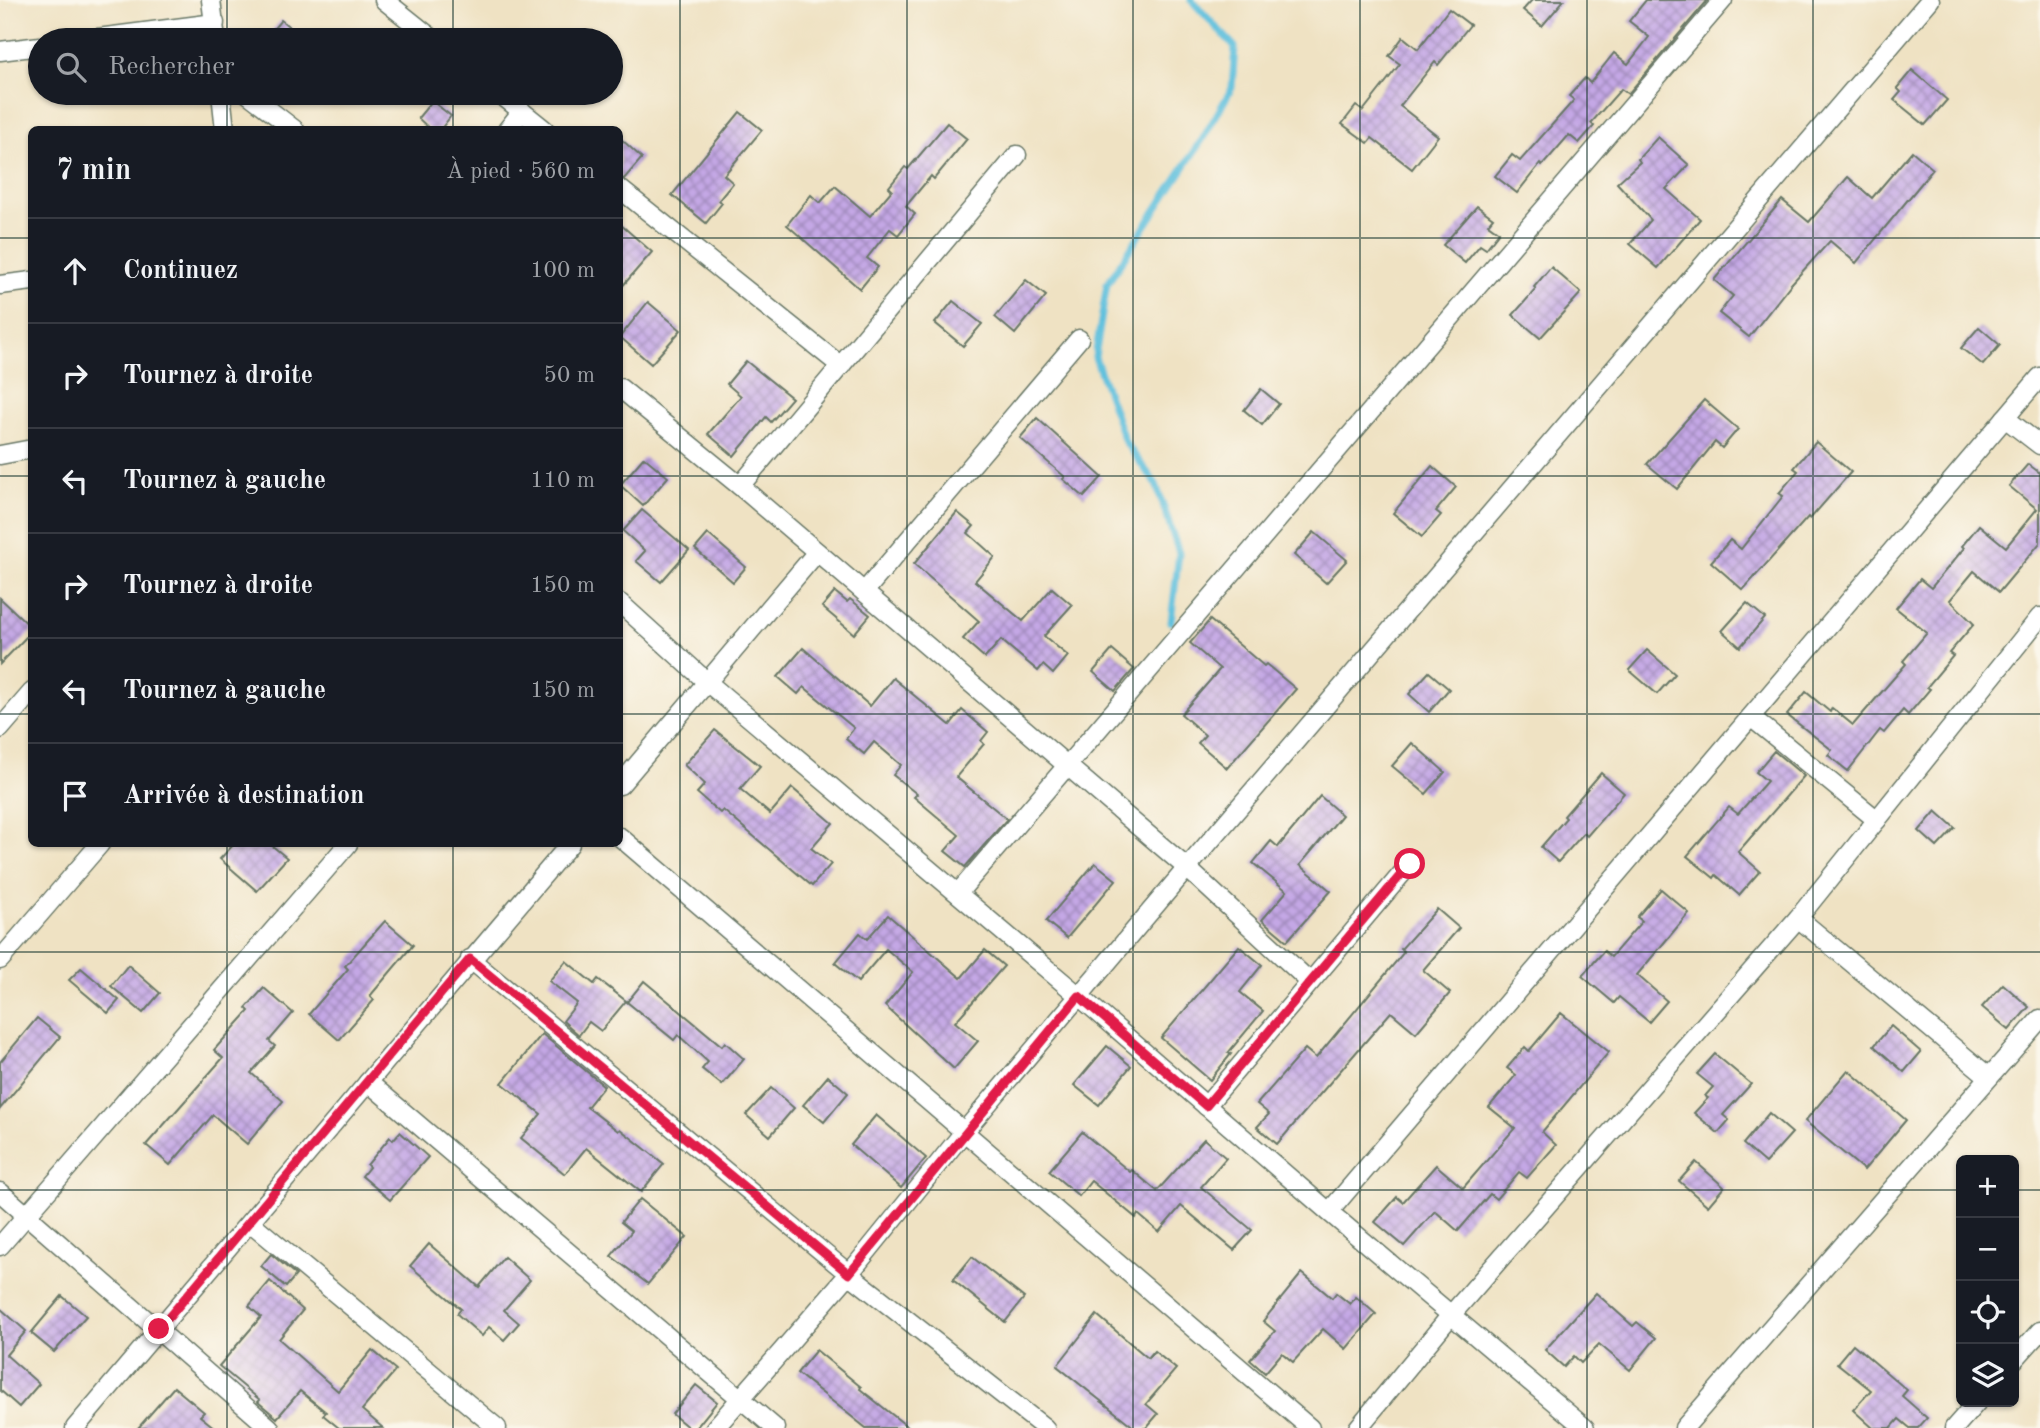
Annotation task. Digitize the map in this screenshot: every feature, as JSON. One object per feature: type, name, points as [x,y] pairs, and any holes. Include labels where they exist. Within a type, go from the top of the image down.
[{"type":"street","points":[[211,0],[215,28]]},
{"type":"street","points":[[384,0],[419,28]]},
{"type":"street","points":[[958,893],[1723,0]]},
{"type":"street","points":[[715,1428],[849,1274],[964,1132],[1187,867],[1930,0]]},
{"type":"street","points":[[0,51],[28,48]]},
{"type":"street","points":[[222,105],[225,126]]},
{"type":"street","points":[[263,105],[290,126]]},
{"type":"street","points":[[514,105],[540,126]]},
{"type":"street","points":[[510,126],[522,111]]},
{"type":"street","points":[[740,486],[1017,155]]},
{"type":"street","points":[[623,191],[841,366]]},
{"type":"street","points":[[0,285],[28,282]]},
{"type":"street","points":[[864,592],[1079,339]]},
{"type":"street","points":[[1329,1212],[2040,377]]},
{"type":"street","points":[[623,390],[740,486],[1187,867],[1310,982]]},
{"type":"street","points":[[2005,418],[2040,445]]},
{"type":"street","points":[[0,468],[7,454],[28,450]]},
{"type":"street","points":[[623,781],[817,552]]},
{"type":"street","points":[[623,606],[707,682],[1585,1428]]},
{"type":"street","points":[[1359,1428],[1451,1315],[1798,918],[2040,617]]},
{"type":"street","points":[[0,729],[28,697]]},
{"type":"street","points":[[1751,717],[1877,820]]},
{"type":"street","points":[[623,840],[1310,1428]]},
{"type":"street","points":[[0,960],[97,847]]},
{"type":"street","points":[[0,1246],[345,847]]},
{"type":"street","points":[[75,1428],[566,847]]},
{"type":"street","points":[[1206,1106],[1410,864]]},
{"type":"street","points":[[1798,918],[1989,1077]]},
{"type":"street","points":[[470,959],[849,1274],[1045,1428]]},
{"type":"street","points":[[1684,1428],[2040,1019]]},
{"type":"street","points":[[368,1082],[775,1428]]},
{"type":"street","points":[[0,1192],[270,1428]]},
{"type":"street","points":[[250,1222],[497,1428]]},
{"type":"street","points":[[2019,1354],[2040,1331]]},
{"type":"street","points":[[1954,1428],[1973,1407]]},
{"type":"building","points":[[1532,0],[1564,0],[1542,26],[1523,10]]},
{"type":"building","points":[[1646,0],[1708,0],[1628,94],[1621,89],[1591,123],[1594,126],[1579,143],[1569,135],[1542,166],[1540,164],[1517,193],[1495,176],[1512,155],[1520,161],[1574,100],[1569,96],[1585,78],[1590,83],[1614,53],[1628,64],[1649,37],[1629,21]]},
{"type":"building","points":[[1449,9],[1470,25],[1438,65],[1435,62],[1400,106],[1438,136],[1412,169],[1372,138],[1368,143],[1342,124],[1356,106],[1363,111],[1400,64],[1389,56],[1403,37],[1418,49]]},
{"type":"building","points":[[281,20],[291,28],[274,28]]},
{"type":"building","points":[[1912,70],[1947,100],[1925,125],[1894,100],[1901,92],[1897,88]]},
{"type":"building","points":[[429,105],[437,105],[451,116],[443,126],[427,126],[418,118]]},
{"type":"building","points":[[740,112],[762,130],[724,175],[733,183],[706,223],[672,195]]},
{"type":"building","points":[[947,123],[967,139],[934,179],[931,176],[906,206],[915,214],[898,235],[890,229],[867,258],[878,267],[860,289],[787,225],[811,195],[820,203],[835,186],[870,216],[892,190],[889,187],[905,167],[908,169]]},
{"type":"building","points":[[1658,137],[1689,165],[1666,189],[1700,219],[1658,268],[1630,244],[1651,220],[1617,183],[1640,162],[1638,159]]},
{"type":"building","points":[[623,141],[642,158],[623,179]]},
{"type":"building","points":[[1912,151],[1933,169],[1856,263],[1830,241],[1749,337],[1719,313],[1733,296],[1714,280],[1782,200],[1809,222],[1848,177],[1872,198]]},
{"type":"building","points":[[1477,206],[1493,218],[1488,224],[1499,232],[1486,249],[1480,245],[1465,263],[1443,245]]},
{"type":"building","points":[[623,227],[652,252],[623,286]]},
{"type":"building","points":[[1551,267],[1581,293],[1540,338],[1513,315]]},
{"type":"building","points":[[1026,280],[1046,296],[1015,334],[995,317]]},
{"type":"building","points":[[953,301],[982,324],[963,346],[935,323]]},
{"type":"building","points":[[648,302],[681,330],[651,364],[623,340],[623,333]]},
{"type":"building","points":[[1979,327],[2000,345],[1983,365],[1961,348]]},
{"type":"building","points":[[746,361],[792,398],[771,422],[766,417],[734,456],[708,434],[741,396],[727,384]]},
{"type":"building","points":[[1261,389],[1279,404],[1262,425],[1244,410]]},
{"type":"building","points":[[1704,400],[1738,429],[1722,448],[1715,442],[1677,489],[1647,464]]},
{"type":"building","points":[[1037,418],[1102,477],[1084,497],[1020,438]]},
{"type":"building","points":[[1816,442],[1851,472],[1743,590],[1711,562],[1730,540],[1741,549],[1783,496],[1779,493],[1798,471],[1794,468]]},
{"type":"building","points":[[644,457],[668,477],[643,506],[623,488],[623,482]]},
{"type":"building","points":[[2028,464],[2040,473],[2040,543],[1999,592],[1974,571],[1950,600],[1974,624],[1949,653],[1953,656],[1908,715],[1903,710],[1884,733],[1880,730],[1848,771],[1828,755],[1832,750],[1787,715],[1806,692],[1830,712],[1832,708],[1853,725],[1906,664],[1903,661],[1927,633],[1896,608],[1920,579],[1931,588],[1979,525],[2006,547],[2037,509],[2009,486]]},
{"type":"building","points":[[1432,466],[1456,487],[1436,511],[1441,515],[1422,537],[1393,513]]},
{"type":"building","points":[[642,510],[689,550],[661,582],[636,561],[645,551],[623,531]]},
{"type":"building","points":[[957,512],[974,526],[968,533],[995,557],[975,581],[1023,621],[1052,588],[1072,605],[1044,636],[1068,656],[1053,674],[1043,665],[1038,671],[1001,640],[985,658],[963,639],[979,621],[914,564]]},
{"type":"building","points":[[1314,532],[1347,560],[1326,583],[1294,555]]},
{"type":"building","points":[[708,534],[746,567],[733,582],[695,549]]},
{"type":"building","points":[[835,592],[847,602],[850,599],[870,615],[854,634],[822,607]]},
{"type":"building","points":[[0,598],[28,624],[28,635],[0,664]]},
{"type":"building","points":[[1747,603],[1765,618],[1740,647],[1722,631]]},
{"type":"building","points":[[1210,620],[1296,689],[1227,768],[1198,743],[1205,735],[1181,714],[1220,669],[1190,643]]},
{"type":"building","points":[[803,648],[870,706],[893,678],[950,725],[962,710],[988,732],[981,741],[984,744],[956,777],[1007,819],[965,867],[945,851],[959,835],[914,797],[917,794],[893,775],[901,765],[874,742],[864,754],[846,739],[854,728],[804,687],[798,694],[778,677]]},
{"type":"building","points":[[1112,650],[1134,669],[1115,691],[1093,672]]},
{"type":"building","points":[[1647,650],[1675,674],[1657,694],[1629,670]]},
{"type":"building","points":[[1429,672],[1449,689],[1429,712],[1409,694]]},
{"type":"building","points":[[715,730],[760,766],[740,789],[770,814],[792,788],[833,823],[811,848],[831,864],[812,886],[723,810],[720,813],[697,793],[705,784],[684,765]]},
{"type":"building","points":[[1412,743],[1445,772],[1426,794],[1392,766]]},
{"type":"building","points":[[1774,751],[1804,776],[1738,852],[1760,871],[1739,895],[1716,875],[1714,878],[1687,856],[1729,807],[1738,814],[1767,781],[1756,772]]},
{"type":"building","points":[[1601,773],[1624,793],[1587,836],[1584,833],[1558,862],[1541,847]]},
{"type":"building","points":[[1320,796],[1342,815],[1300,865],[1331,891],[1287,941],[1262,920],[1287,891],[1253,863],[1271,841],[1278,847]]},
{"type":"building","points":[[1936,811],[1955,828],[1937,847],[1919,831]]},
{"type":"building","points":[[231,847],[274,847],[287,858],[257,891],[220,859]]},
{"type":"building","points":[[1095,863],[1116,880],[1067,938],[1046,921]]},
{"type":"building","points":[[1661,889],[1689,913],[1637,975],[1667,1001],[1649,1022],[1619,997],[1614,1003],[1582,976],[1604,951],[1611,957],[1642,921],[1637,917]]},
{"type":"building","points":[[1437,909],[1459,928],[1423,970],[1450,993],[1416,1033],[1391,1012],[1277,1144],[1257,1127],[1269,1114],[1257,1104],[1305,1049],[1316,1058],[1404,952],[1401,949]]},
{"type":"building","points":[[888,915],[961,978],[985,950],[1004,966],[955,1022],[978,1041],[954,1069],[885,1006],[913,972],[886,949],[858,982],[835,963],[860,933],[867,939]]},
{"type":"building","points":[[385,921],[413,945],[370,996],[374,1000],[339,1040],[309,1014],[348,969],[345,966]]},
{"type":"building","points":[[1239,946],[1262,965],[1240,992],[1263,1011],[1228,1053],[1231,1054],[1210,1080],[1161,1038]]},
{"type":"building","points":[[566,961],[594,984],[598,979],[626,1001],[601,1031],[589,1022],[579,1035],[563,1021],[577,1003],[549,981]]},
{"type":"building","points":[[128,965],[160,993],[143,1013],[111,986]]},
{"type":"building","points":[[81,968],[119,1000],[108,1013],[69,980]]},
{"type":"building","points":[[644,981],[722,1046],[725,1042],[744,1059],[722,1085],[702,1069],[708,1062],[678,1035],[674,1040],[627,1002]]},
{"type":"building","points":[[2003,984],[2029,1007],[2009,1030],[1982,1007]]},
{"type":"building","points":[[264,988],[293,1013],[269,1041],[275,1046],[251,1073],[283,1101],[247,1144],[213,1115],[170,1165],[146,1145],[223,1058],[214,1050],[249,1011],[246,1008]]},
{"type":"building","points":[[1561,1013],[1609,1052],[1542,1132],[1556,1145],[1527,1178],[1519,1172],[1496,1199],[1490,1194],[1458,1231],[1435,1211],[1404,1246],[1375,1222],[1397,1197],[1403,1202],[1436,1165],[1463,1188],[1515,1128],[1489,1107],[1516,1075],[1507,1068],[1525,1047],[1529,1051]]},
{"type":"building","points":[[37,1018],[60,1037],[0,1109],[0,1062]]},
{"type":"building","points":[[1891,1026],[1921,1052],[1904,1072],[1874,1046]]},
{"type":"building","points":[[542,1034],[604,1086],[587,1107],[664,1164],[641,1192],[586,1148],[565,1174],[521,1138],[541,1114],[502,1083]]},
{"type":"building","points":[[1107,1046],[1131,1066],[1099,1105],[1074,1085]]},
{"type":"building","points":[[1715,1054],[1751,1084],[1723,1115],[1729,1120],[1718,1133],[1694,1113],[1708,1098],[1705,1096],[1713,1087],[1697,1074]]},
{"type":"building","points":[[1848,1070],[1906,1120],[1864,1170],[1805,1121]]},
{"type":"building","points":[[828,1076],[848,1093],[824,1122],[803,1105]]},
{"type":"building","points":[[771,1088],[794,1108],[770,1136],[746,1115]]},
{"type":"building","points":[[1769,1113],[1792,1133],[1765,1163],[1743,1144]]},
{"type":"building","points":[[876,1115],[926,1158],[901,1188],[851,1145]]},
{"type":"building","points":[[400,1132],[428,1157],[390,1200],[362,1176],[369,1167],[367,1165],[390,1137],[393,1140]]},
{"type":"building","points":[[1082,1132],[1157,1191],[1204,1139],[1226,1158],[1201,1187],[1252,1230],[1234,1250],[1181,1206],[1159,1232],[1138,1214],[1136,1218],[1091,1181],[1079,1196],[1049,1171]]},
{"type":"building","points":[[1696,1162],[1724,1187],[1708,1206],[1679,1181]]},
{"type":"building","points":[[640,1199],[687,1237],[648,1284],[611,1256],[632,1231],[621,1222]]},
{"type":"building","points":[[429,1244],[479,1287],[504,1257],[530,1280],[504,1310],[519,1323],[504,1340],[489,1327],[482,1336],[457,1314],[461,1309],[410,1266]]},
{"type":"building","points":[[271,1254],[296,1275],[286,1287],[261,1266]]},
{"type":"building","points":[[972,1257],[1024,1298],[1005,1322],[953,1280]]},
{"type":"building","points":[[1302,1273],[1332,1298],[1336,1293],[1350,1304],[1356,1297],[1376,1314],[1346,1349],[1323,1329],[1293,1362],[1282,1353],[1265,1373],[1250,1360],[1275,1331],[1263,1321]]},
{"type":"building","points":[[270,1281],[303,1310],[279,1339],[338,1391],[372,1350],[396,1370],[362,1410],[383,1428],[339,1428],[323,1415],[326,1412],[300,1391],[277,1418],[219,1366],[261,1317],[249,1306]]},
{"type":"building","points":[[1596,1293],[1633,1326],[1637,1322],[1656,1338],[1630,1370],[1599,1344],[1581,1363],[1574,1356],[1564,1367],[1545,1350]]},
{"type":"building","points":[[62,1296],[86,1316],[54,1352],[31,1333]]},
{"type":"building","points":[[0,1308],[26,1331],[6,1355],[39,1384],[19,1407],[0,1390]]},
{"type":"building","points":[[1097,1315],[1148,1358],[1154,1351],[1176,1369],[1146,1404],[1158,1414],[1146,1428],[1135,1428],[1057,1366]]},
{"type":"building","points":[[1853,1344],[1907,1390],[1902,1396],[1927,1418],[1918,1428],[1910,1428],[1899,1419],[1891,1428],[1873,1428],[1853,1410],[1871,1390],[1837,1363]]},
{"type":"building","points":[[816,1350],[909,1428],[866,1428],[797,1373]]},
{"type":"building","points":[[696,1385],[717,1402],[696,1428],[689,1428],[672,1414]]},
{"type":"building","points":[[174,1387],[204,1412],[200,1416],[215,1428],[138,1428]]},
{"type":"waterway","points":[[1171,622],[1179,553],[1156,484],[1125,442],[1095,357],[1107,284],[1202,140],[1232,88],[1235,47],[1191,0]]},
{"type":"route","points":[[159,1329],[470,959],[849,1274],[1079,996],[1206,1106],[1410,864]]}]
